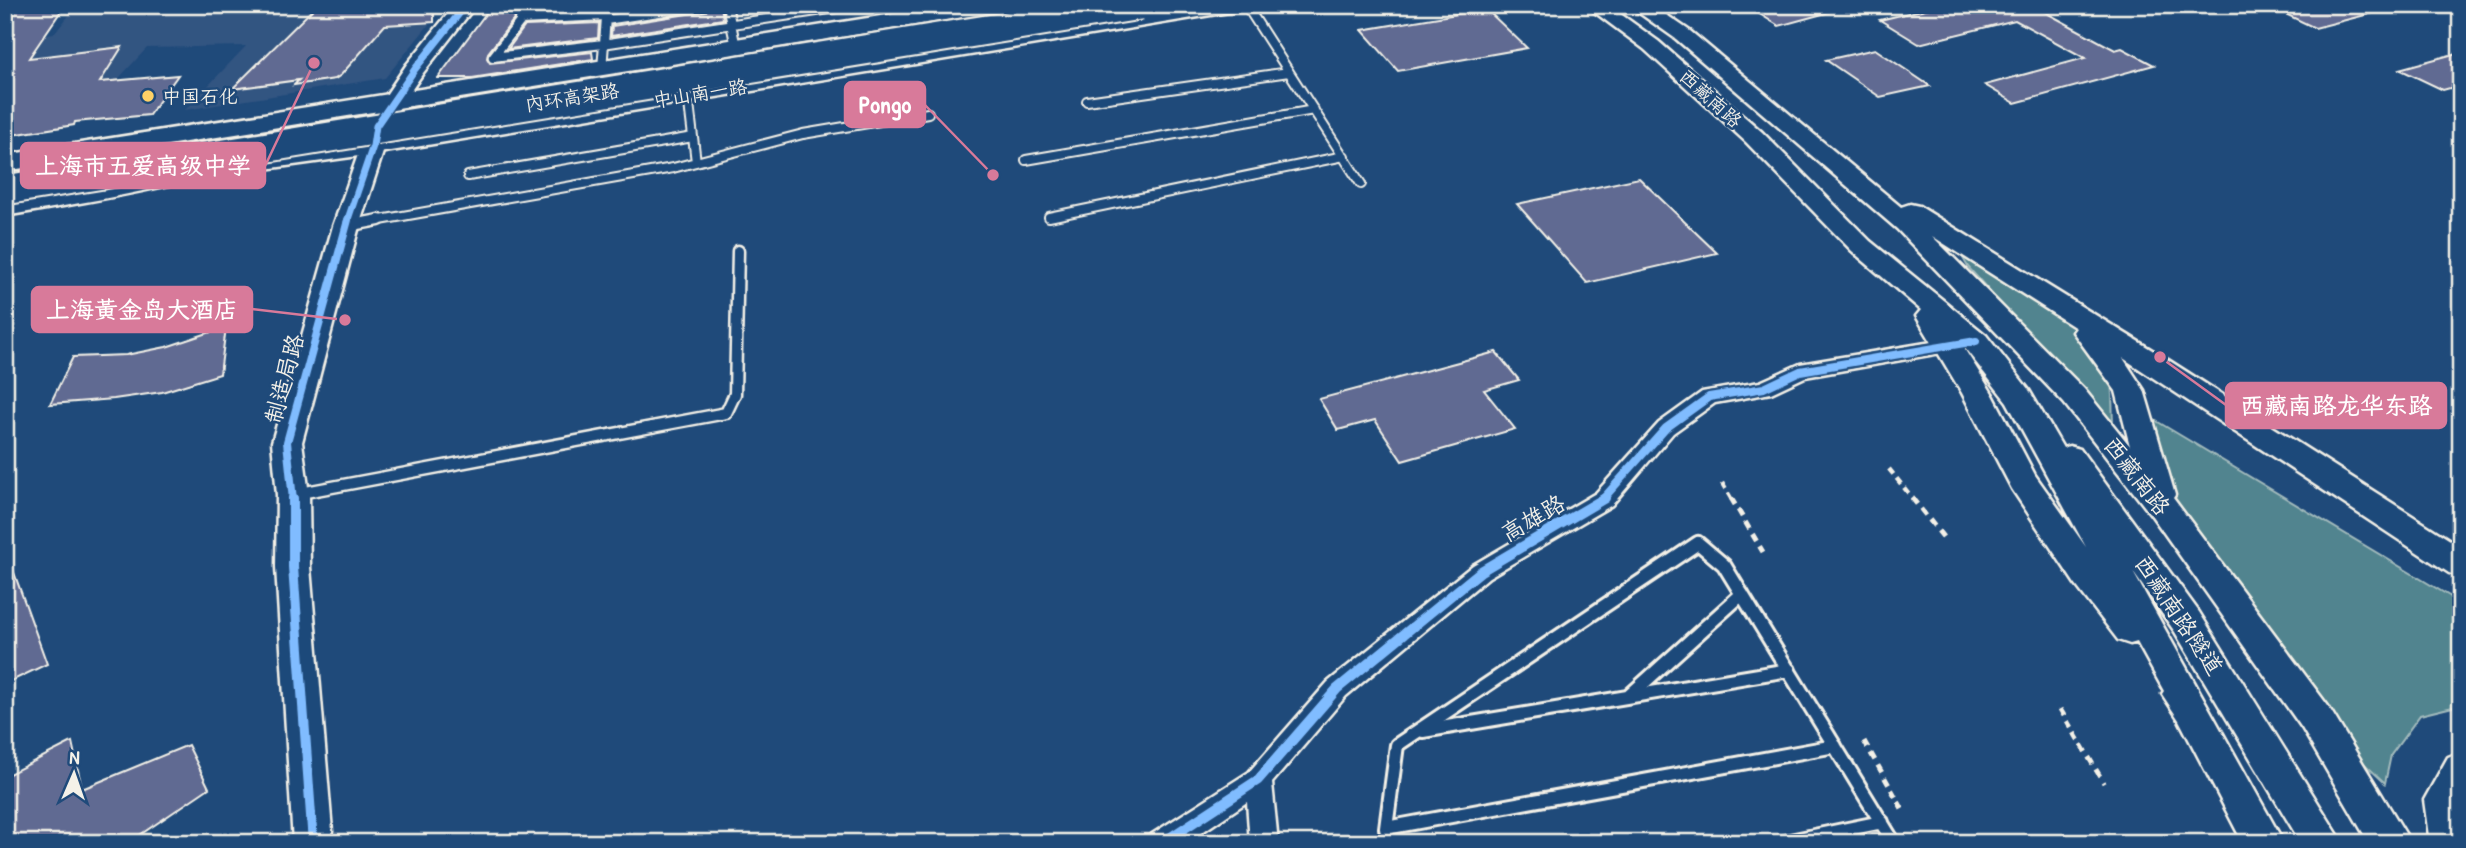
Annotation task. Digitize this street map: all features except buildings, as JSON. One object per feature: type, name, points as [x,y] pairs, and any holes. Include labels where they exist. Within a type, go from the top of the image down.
[{"type":"highway","name":"内环高架路","points":[[5,175],[1061,5]]},
{"type":"highway","name":"内环高架路","points":[[5,193],[1140,5]]},
{"type":"main road","name":"制造局路","points":[[313,843],[293,566],[293,495],[287,442],[346,226],[373,146],[376,126],[415,69],[466,5]]},
{"type":"main road","name":"中山南一路","points":[[5,163],[392,102],[603,56],[734,36],[996,5]]},
{"type":"main road","name":"中山南一路","points":[[5,207],[133,186],[161,176],[373,146],[1229,5]]},
{"type":"main road","name":"西藏南路","points":[[1595,5],[1651,45],[1754,136],[1861,246],[1910,287],[2019,397],[2264,843]]},
{"type":"main road","name":"西藏南路","points":[[1638,5],[1684,35],[1906,224],[2074,396],[2163,508],[2315,717],[2391,843]]},
{"type":"main road","name":"西藏南路","points":[[1826,158],[2155,365],[2461,564]]},
{"type":"main road","points":[[5,193],[161,176]]},
{"type":"main road","points":[[2073,315],[2108,357],[2130,390],[2163,508]]},
{"type":"main road","name":"西藏南路","points":[[1963,343],[2023,481],[2087,575],[2192,709]]},
{"type":"main road","name":"西藏南路隧道","points":[[2019,397],[2079,470],[2187,622],[2323,843]]},
{"type":"main road","points":[[2450,843],[2443,800],[2461,769]]},
{"type":"street","name":"高雄路","points":[[1162,843],[1258,780],[1337,689],[1480,571],[1604,499],[1665,428],[1709,397],[1764,388],[1800,371],[1963,343]]},
{"type":"street","points":[[1258,780],[1264,843]]},
{"type":"lane","points":[[533,5],[493,57],[603,56],[607,5]]},
{"type":"lane","points":[[520,20],[606,18],[705,5]]},
{"type":"lane","points":[[727,5],[734,36],[856,5]]},
{"type":"lane","points":[[1246,5],[1362,184]]},
{"type":"lane","points":[[1087,101],[1289,72]]},
{"type":"lane","points":[[688,95],[696,163]]},
{"type":"lane","points":[[1026,160],[1314,110]]},
{"type":"lane","points":[[346,226],[696,163],[803,134],[929,113]]},
{"type":"lane","points":[[468,176],[693,138]]},
{"type":"lane","points":[[1049,217],[1344,156]]},
{"type":"lane","points":[[293,495],[726,413],[735,394],[738,251]]},
{"type":"lane","points":[[1389,843],[1386,828],[1397,745],[1698,543],[1724,565],[1894,843]]},
{"type":"lane","points":[[1629,696],[1742,593]]},
{"type":"lane","points":[[1417,732],[1789,670]]},
{"type":"lane","points":[[1386,828],[1835,746]]},
{"type":"lane","points":[[1780,843],[1882,822]]},
{"type":"path","points":[[1889,468],[1943,537]]},
{"type":"path","points":[[1722,483],[1763,552]]},
{"type":"path","points":[[2060,709],[2104,783]]},
{"type":"path","points":[[1864,741],[1903,810]]},
{"type":"shaded area","points":[[77,5],[445,5],[385,78],[185,110],[246,46],[147,48],[106,92],[5,105],[5,39],[55,33]]},
{"type":"green space","points":[[1960,253],[2023,290],[2068,322],[2087,340],[2101,359],[2110,378],[2113,421],[2093,407],[1968,267]]},
{"type":"green space","points":[[2148,416],[2461,603],[2461,705],[2420,715],[2391,755],[2385,783],[2353,753],[2168,491]]},
{"type":"cycle path","points":[[313,843],[293,567],[293,495],[287,442],[346,226],[373,146],[376,126],[415,69],[466,5]]},
{"type":"cycle path","points":[[1162,843],[1258,780],[1337,689],[1481,571],[1604,499],[1666,428],[1709,397],[1764,388],[1800,371],[1976,341]]},
{"type":"place","name":"上海市五爱高级中学","points":[[314,63]]},
{"type":"place","name":"中国石化","points":[[148,96]]},
{"type":"place","name":"Pongo","points":[[993,175]]},
{"type":"place","name":"上海黄金岛大酒店","points":[[345,320]]},
{"type":"place","name":"西藏南路龙华东路","points":[[2160,357]]}]
